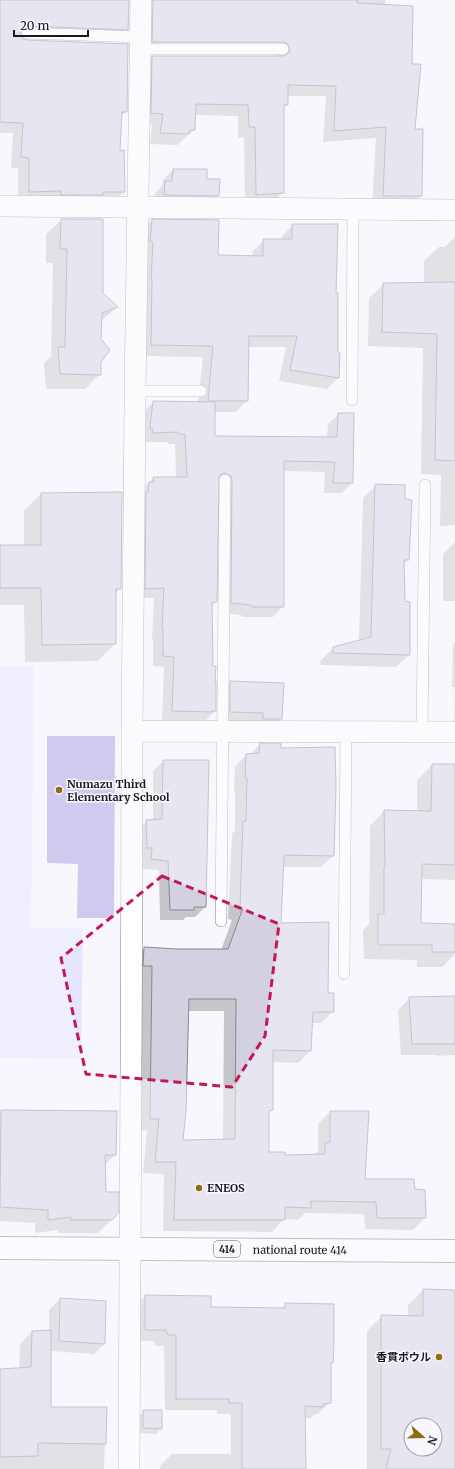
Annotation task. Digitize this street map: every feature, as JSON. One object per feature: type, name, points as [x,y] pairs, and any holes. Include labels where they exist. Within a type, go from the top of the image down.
[{"type":"highway","name":"national route 414","points":[[0,1248],[455,1251]]},
{"type":"street","points":[[129,1469],[132,1249],[132,730],[137,208],[141,0]]},
{"type":"street","points":[[0,206],[455,210]]},
{"type":"street","points":[[132,730],[455,732]]},
{"type":"lane","points":[[27,33],[140,43],[283,48]]},
{"type":"lane","points":[[352,400],[353,210]]},
{"type":"lane","points":[[136,392],[201,391]]},
{"type":"lane","points":[[221,921],[225,480]]},
{"type":"lane","points":[[422,732],[425,485]]},
{"type":"lane","points":[[344,974],[346,732]]},
{"type":"highlighted area","points":[[162,876],[279,924],[265,1036],[232,1087],[86,1074],[61,958]]},
{"type":"shaded area","points":[[0,666],[34,666],[31,928],[83,928],[81,1059],[0,1058]]},
{"type":"shaded area","points":[[47,736],[115,736],[114,918],[77,918],[78,864],[47,863]]},
{"type":"building","points":[[0,0],[129,0],[128,30],[27,26],[21,29],[20,33],[23,39],[27,40],[128,44],[127,112],[122,112],[120,151],[124,150],[125,192],[103,192],[103,195],[61,195],[61,191],[29,192],[29,158],[21,157],[23,123],[0,122]]},
{"type":"building","points":[[153,0],[357,0],[357,3],[413,6],[412,64],[421,64],[415,129],[423,129],[422,196],[383,196],[386,127],[334,131],[336,86],[288,85],[288,105],[284,105],[284,193],[256,195],[255,127],[249,127],[248,105],[196,104],[195,130],[190,130],[189,134],[160,133],[163,114],[151,113],[152,56],[283,56],[289,53],[290,49],[287,43],[283,42],[152,42]]},
{"type":"building","points":[[173,169],[207,169],[207,179],[220,179],[219,196],[164,195],[165,181],[172,181]]},
{"type":"building","points":[[61,219],[103,219],[103,293],[118,307],[102,313],[101,339],[110,350],[101,362],[101,375],[60,374],[58,347],[65,347],[67,249],[60,249]]},
{"type":"building","points":[[152,219],[219,220],[218,255],[263,256],[263,239],[292,239],[292,224],[338,224],[336,293],[338,293],[338,352],[340,353],[339,378],[290,370],[297,336],[249,336],[248,401],[208,401],[213,346],[151,345],[151,280],[153,242],[150,241]]},
{"type":"building","points":[[455,282],[455,461],[435,460],[437,334],[382,332],[383,283]]},
{"type":"building","points":[[153,401],[215,402],[215,436],[337,437],[338,413],[354,413],[353,483],[333,483],[335,462],[284,461],[284,607],[252,607],[251,605],[231,603],[232,480],[231,476],[225,473],[221,474],[219,477],[217,602],[212,602],[213,666],[216,666],[216,711],[212,712],[172,711],[174,657],[163,656],[162,629],[164,588],[145,589],[146,492],[148,492],[149,482],[154,482],[153,477],[187,477],[185,434],[178,434],[178,432],[152,433],[153,429],[150,429]]},
{"type":"building","points":[[375,484],[405,485],[405,499],[412,500],[409,560],[404,560],[405,601],[410,602],[410,655],[333,653],[333,647],[371,637]]},
{"type":"building","points":[[122,492],[121,589],[116,589],[116,644],[42,645],[41,588],[0,588],[0,545],[41,545],[41,493]]},
{"type":"building","points":[[230,681],[284,683],[282,719],[263,719],[263,713],[230,712]]},
{"type":"building","points":[[260,743],[281,743],[281,748],[335,747],[336,785],[334,856],[284,855],[281,923],[329,922],[328,993],[334,993],[334,1012],[313,1012],[311,1051],[273,1050],[273,1110],[269,1111],[269,1152],[285,1152],[285,1155],[325,1154],[325,1143],[330,1142],[330,1111],[369,1111],[365,1179],[414,1179],[415,1189],[425,1190],[426,1218],[377,1218],[376,1202],[311,1201],[311,1208],[285,1207],[285,1220],[174,1220],[176,1162],[155,1162],[159,1119],[150,1119],[152,966],[143,966],[144,947],[177,949],[228,949],[243,908],[240,908],[243,821],[246,821],[246,754],[259,753]],"holes":[[[189,999],[236,999],[235,1139],[183,1140],[186,1111]]]},
{"type":"building","points":[[163,760],[209,760],[206,907],[194,907],[194,910],[170,910],[168,861],[151,859],[152,848],[147,848],[146,820],[162,819]]},
{"type":"building","points":[[432,764],[455,764],[455,865],[422,864],[421,923],[455,924],[455,952],[432,952],[432,945],[378,945],[378,914],[384,914],[384,810],[431,811]]},
{"type":"building","points":[[455,996],[455,1044],[412,1044],[409,997]]},
{"type":"building","points":[[1,1110],[117,1111],[116,1155],[105,1155],[106,1192],[119,1192],[119,1212],[112,1220],[71,1220],[71,1217],[48,1220],[48,1210],[0,1207]]},
{"type":"building","points":[[423,1289],[455,1290],[455,1469],[386,1469],[391,1449],[381,1449],[381,1315],[423,1316]]},
{"type":"building","points":[[145,1295],[211,1296],[211,1307],[285,1308],[285,1303],[334,1304],[333,1363],[331,1363],[331,1403],[323,1404],[323,1407],[305,1406],[306,1469],[242,1469],[242,1403],[229,1403],[229,1399],[176,1399],[176,1335],[168,1335],[166,1330],[145,1330]]},
{"type":"building","points":[[60,1298],[106,1301],[105,1344],[59,1341]]},
{"type":"building","points":[[51,1330],[51,1407],[107,1407],[106,1444],[38,1443],[38,1456],[0,1457],[0,1369],[31,1367],[32,1331]]},
{"type":"building","points":[[143,1410],[162,1410],[162,1429],[143,1428]]},
{"type":"place","name":"Numazu Third Elementary School","points":[[59,790]]},
{"type":"place","name":"ENEOS","points":[[199,1188]]},
{"type":"place","name":"香貫ボウル","points":[[439,1357]]}]
